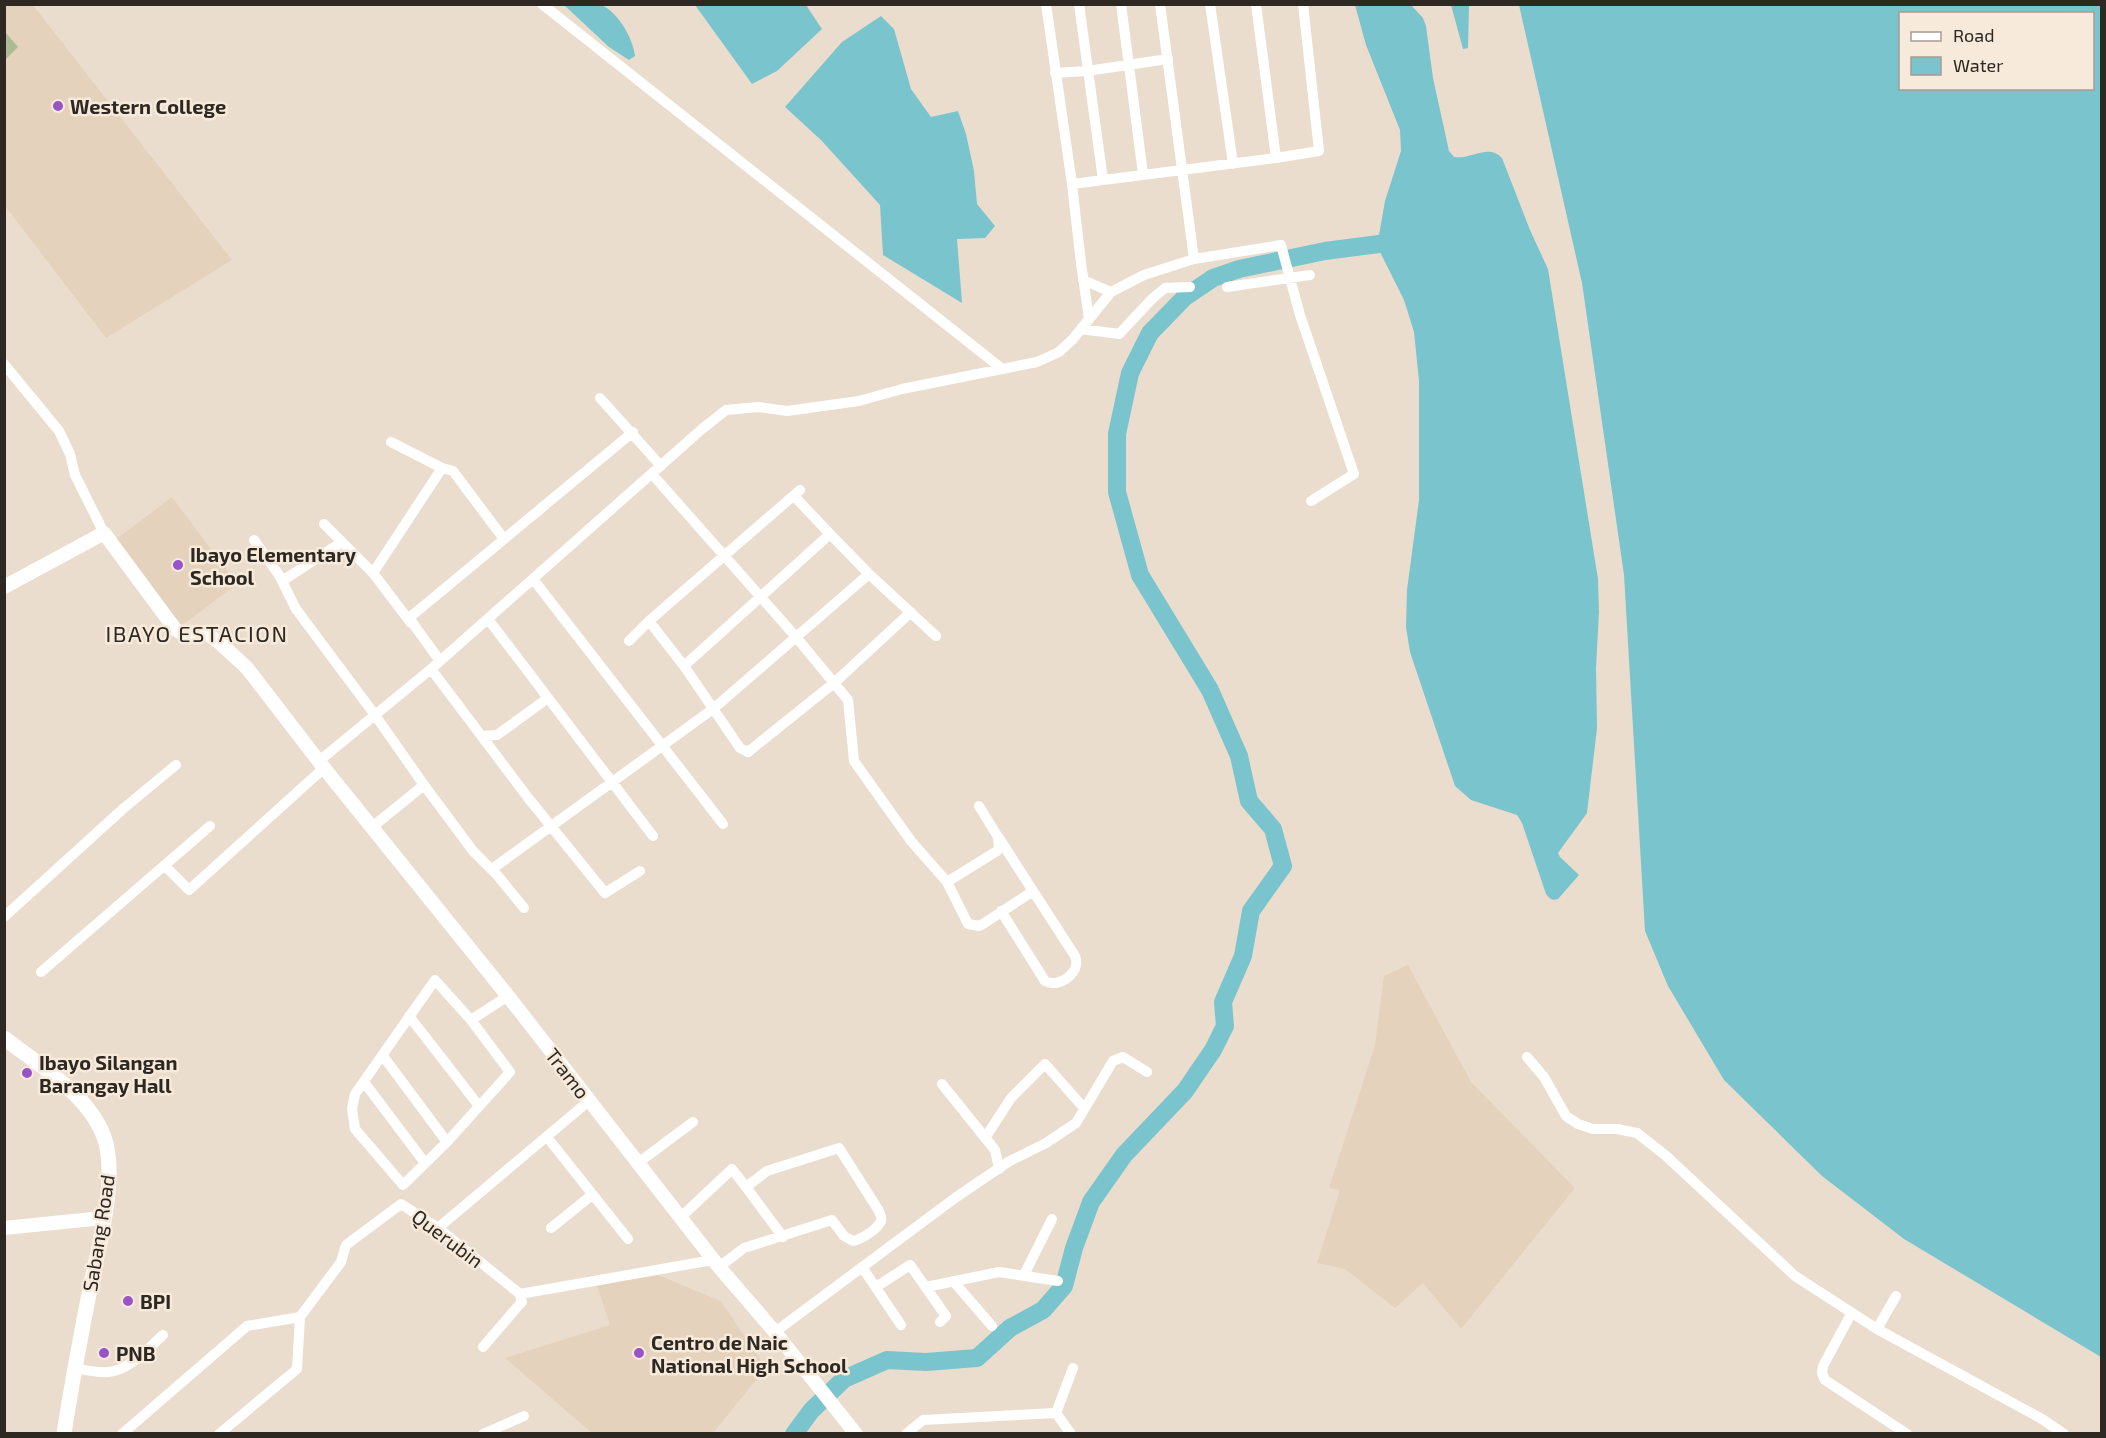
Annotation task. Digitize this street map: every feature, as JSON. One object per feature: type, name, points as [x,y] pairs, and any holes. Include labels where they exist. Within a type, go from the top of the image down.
[{"type":"main road","name":"Sabang Road","points":[[4,1038],[56,1077],[89,1110],[104,1136],[110,1169],[64,1434]]},
{"type":"street","points":[[542,4],[1001,368]]},
{"type":"street","points":[[1046,4],[1089,319]]},
{"type":"street","points":[[1079,4],[1103,180]]},
{"type":"street","points":[[1121,4],[1143,174]]},
{"type":"street","points":[[1160,4],[1194,259]]},
{"type":"street","points":[[1210,4],[1233,164]]},
{"type":"street","points":[[1256,4],[1276,158]]},
{"type":"street","points":[[1072,184],[1319,151],[1303,4]]},
{"type":"street","points":[[1055,74],[1168,59]]},
{"type":"street","points":[[165,866],[189,890],[375,715],[436,665],[726,410],[758,407],[787,411],[859,401],[902,389],[1037,362],[1059,352],[1111,292],[1144,275],[1194,259],[1281,245],[1300,315],[1354,474],[1311,501]]},
{"type":"street","points":[[1227,287],[1288,274],[1310,275]]},
{"type":"street","points":[[1083,280],[1111,292]]},
{"type":"street","points":[[1081,329],[1119,334],[1165,288],[1190,287]]},
{"type":"street","points":[[4,364],[59,431],[70,454],[75,475],[104,533],[4,587]]},
{"type":"street","points":[[600,398],[633,432],[661,466]]},
{"type":"street","points":[[411,623],[409,618],[633,432]]},
{"type":"street","points":[[391,442],[442,468],[453,471],[504,539]]},
{"type":"street","points":[[373,573],[442,468]]},
{"type":"street","points":[[651,474],[796,637],[848,700],[854,761],[911,841],[947,882],[968,924],[979,926],[1033,891]]},
{"type":"street","points":[[629,641],[797,493],[830,534],[868,574],[936,636]]},
{"type":"street","points":[[324,524],[373,573],[411,623],[482,736],[605,893],[640,871]]},
{"type":"street","name":"Tramo","points":[[104,533],[175,628],[181,633],[205,632],[247,668],[371,828],[590,1100],[680,1218],[856,1434]]},
{"type":"street","points":[[684,666],[830,534]]},
{"type":"street","points":[[254,540],[282,581],[296,609],[473,851],[492,869],[524,908]]},
{"type":"street","points":[[282,581],[342,542]]},
{"type":"street","points":[[492,869],[713,709],[868,574]]},
{"type":"street","points":[[532,579],[723,824]]},
{"type":"street","points":[[649,621],[684,666],[740,748],[748,752],[834,683],[911,612]]},
{"type":"street","points":[[488,619],[653,836]]},
{"type":"street","points":[[482,736],[496,735],[549,698]]},
{"type":"street","points":[[4,917],[124,808],[176,765]]},
{"type":"street","points":[[371,828],[424,784]]},
{"type":"street","points":[[979,806],[1077,960],[1075,971],[1060,983],[1045,981],[1001,911]]},
{"type":"street","points":[[41,972],[210,826]]},
{"type":"street","points":[[947,882],[997,851],[1000,844],[998,837]]},
{"type":"street","points":[[401,1204],[400,1194],[403,1185],[447,1142],[510,1072],[471,1020],[435,980],[355,1094],[352,1109],[355,1129],[403,1185]]},
{"type":"street","points":[[471,1020],[508,996]]},
{"type":"street","points":[[409,1016],[479,1106]]},
{"type":"street","points":[[383,1056],[447,1142]]},
{"type":"street","points":[[775,1332],[955,1198],[1076,1123],[1113,1061],[1123,1057],[1147,1072]]},
{"type":"street","points":[[1527,1057],[1544,1077],[1566,1116],[1578,1124],[1593,1129],[1617,1129],[1637,1134],[1665,1155],[1795,1276],[1851,1314],[2042,1419],[2064,1434]]},
{"type":"street","points":[[985,1138],[1011,1098],[1045,1064],[1084,1108]]},
{"type":"street","points":[[364,1082],[425,1163]]},
{"type":"street","points":[[942,1084],[994,1150],[999,1169]]},
{"type":"street","points":[[438,1228],[590,1100]]},
{"type":"street","points":[[638,1163],[693,1122]]},
{"type":"street","points":[[547,1137],[628,1239]]},
{"type":"street","points":[[483,1347],[522,1302],[520,1293],[716,1263],[744,1248],[832,1220],[849,1240],[856,1241],[879,1224],[881,1216],[875,1202],[839,1148],[767,1171],[746,1187]]},
{"type":"street","points":[[680,1218],[732,1169],[783,1237]]},
{"type":"street","points":[[550,1228],[592,1195]]},
{"type":"street","name":"Querubin","points":[[300,1317],[341,1262],[346,1245],[401,1204],[438,1228],[520,1293]]},
{"type":"street","points":[[4,1228],[103,1218]]},
{"type":"street","points":[[1024,1275],[1052,1219]]},
{"type":"street","points":[[876,1287],[910,1265],[946,1316],[940,1322]]},
{"type":"street","points":[[862,1268],[902,1325]]},
{"type":"street","points":[[926,1287],[999,1272],[1058,1281]]},
{"type":"street","points":[[953,1281],[992,1326]]},
{"type":"street","points":[[1877,1329],[1896,1296]]},
{"type":"street","points":[[1851,1314],[1823,1366],[1822,1373],[1826,1380],[1907,1434]]},
{"type":"street","points":[[122,1434],[247,1326],[300,1317],[297,1368],[219,1434]]},
{"type":"street","points":[[74,1368],[109,1372],[121,1368],[133,1361],[163,1335]]},
{"type":"street","points":[[1056,1413],[1073,1368]]},
{"type":"street","points":[[906,1434],[923,1420],[1056,1413]]},
{"type":"street","points":[[1056,1413],[1071,1434]]},
{"type":"street","points":[[483,1434],[525,1416]]},
{"type":"shaded area","name":"Western College","points":[[4,5],[33,5],[232,260],[106,338],[5,206]]},
{"type":"shaded area","name":"Ibayo Elementary School","points":[[172,497],[237,584],[180,627],[115,540]]},
{"type":"shaded area","points":[[1408,965],[1471,1082],[1575,1188],[1461,1329],[1423,1283],[1395,1308],[1345,1269],[1317,1263],[1340,1190],[1329,1188],[1375,1045],[1384,976]]},
{"type":"shaded area","name":"Centro de Naic National High School","points":[[653,1273],[721,1301],[766,1368],[713,1433],[593,1434],[505,1358],[610,1325],[597,1286]]},
{"type":"green space","points":[[5,32],[18,47],[5,60]]},
{"type":"water","points":[[598,4],[612,12],[623,25],[635,56],[629,60],[609,47],[564,5]]},
{"type":"water","points":[[695,5],[806,5],[822,29],[777,71],[752,84]]},
{"type":"water","points":[[1355,5],[1411,5],[1423,18],[1449,151],[1454,157],[1491,152],[1502,158],[1548,269],[1598,579],[1599,612],[1596,668],[1597,728],[1587,813],[1558,853],[1579,875],[1556,900],[1546,894],[1522,823],[1517,815],[1471,800],[1455,786],[1410,652],[1406,627],[1407,590],[1419,500],[1419,381],[1414,332],[1404,300],[1381,254],[1379,235],[1385,201],[1401,151],[1400,130],[1366,45]]},
{"type":"water","points":[[1451,5],[1469,5],[1468,48],[1463,49]]},
{"type":"water","points":[[1519,5],[2101,5],[2101,1357],[1904,1239],[1822,1176],[1724,1080],[1668,986],[1645,931],[1624,575],[1582,283]]},
{"type":"water","points":[[881,16],[894,29],[911,89],[931,117],[958,111],[966,134],[974,171],[977,204],[995,226],[985,238],[957,239],[962,303],[883,255],[880,205],[821,140],[785,107],[842,42]]},
{"type":"waterway","points":[[794,1434],[811,1411],[844,1379],[887,1360],[926,1362],[977,1358],[1010,1328],[1043,1310],[1064,1286],[1074,1248],[1091,1202],[1124,1155],[1185,1091],[1213,1050],[1225,1026],[1223,1002],[1243,956],[1251,911],[1283,866],[1273,829],[1249,801],[1239,756],[1210,690],[1140,575],[1117,492],[1117,434],[1130,373],[1150,333],[1185,297],[1213,278],[1239,269],[1325,251],[1379,244]]},
{"type":"place","name":"Western College","points":[[58,106]]},
{"type":"place","name":"Ibayo Elementary School","points":[[178,565]]},
{"type":"place","name":"Ibayo Silangan Barangay Hall","points":[[27,1073]]},
{"type":"place","name":"BPI","points":[[128,1301]]},
{"type":"place","name":"PNB","points":[[104,1353]]},
{"type":"place","name":"Centro de Naic National High School","points":[[639,1353]]},
{"type":"district","name":"IBAYO ESTACION","points":[[197,633]]}]
